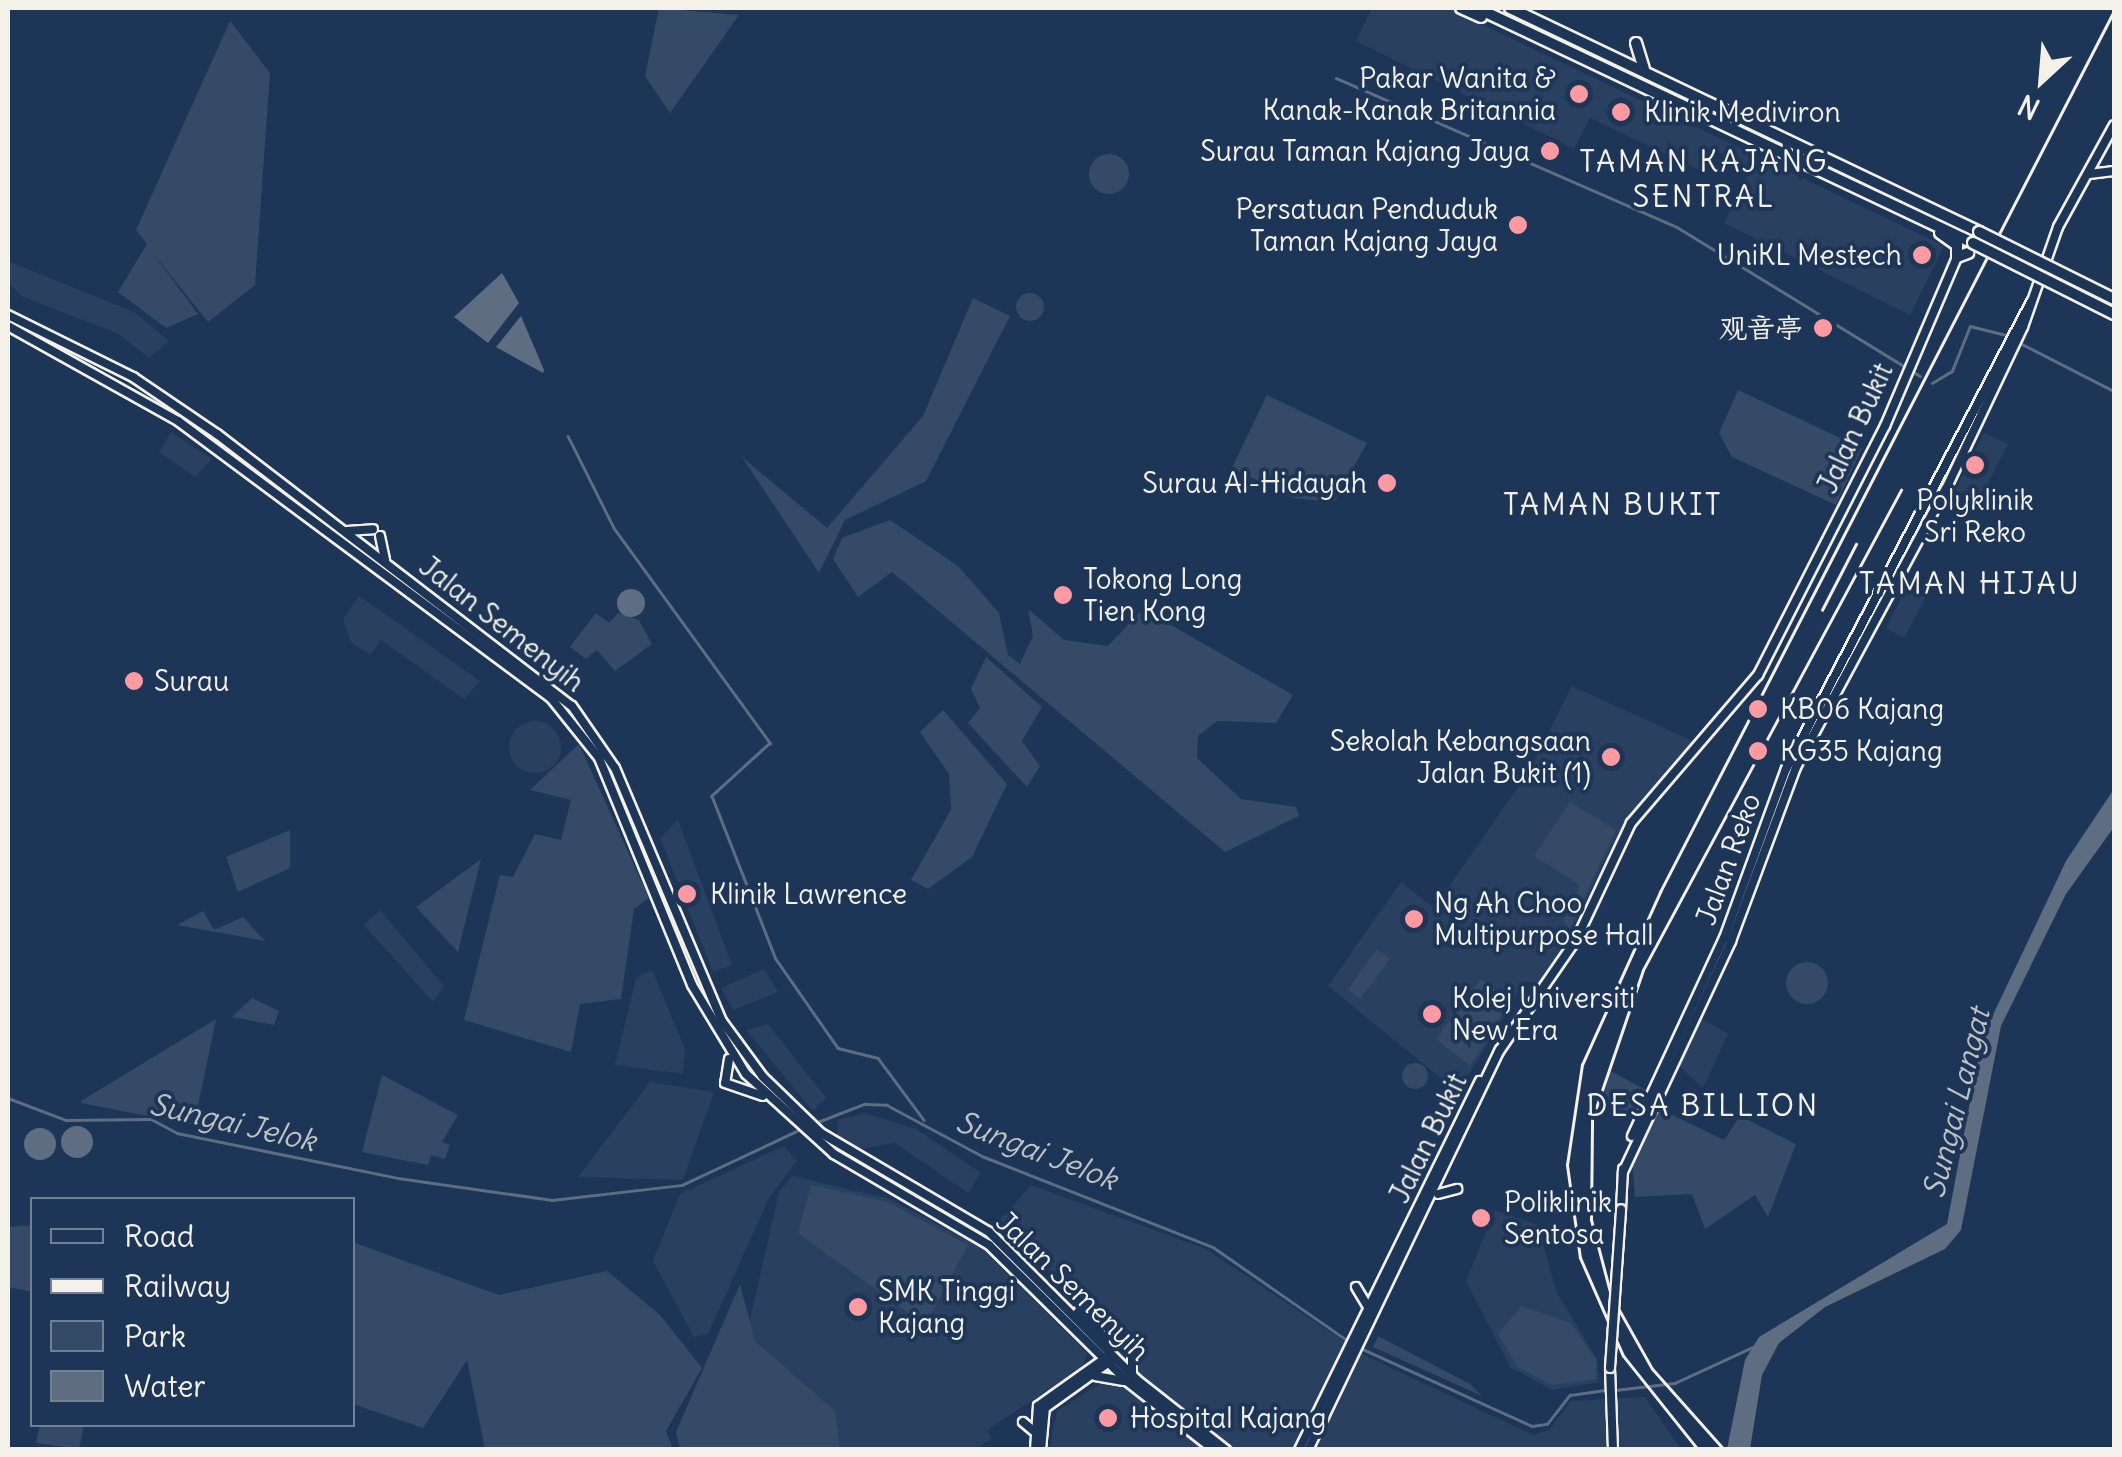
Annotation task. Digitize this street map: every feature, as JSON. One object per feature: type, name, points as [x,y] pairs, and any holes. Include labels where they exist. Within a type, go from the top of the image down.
[{"type":"highway","points":[[1461,8],[1552,44]]},
{"type":"highway","points":[[1476,8],[1907,209],[1966,249]]},
{"type":"highway","points":[[1510,8],[1646,72],[1966,249],[2031,272],[2114,314]]},
{"type":"highway","points":[[1608,54],[1636,43],[1646,72]]},
{"type":"highway","points":[[1907,209],[1966,249],[2114,300]]},
{"type":"main road","name":"Jalan Reko","points":[[1614,1448],[1623,1172],[1786,768],[2031,302],[2114,125]]},
{"type":"main road","points":[[2088,174],[2114,170],[2102,148]]},
{"type":"main road","name":"Jalan Bukit","points":[[1308,1450],[1360,1338],[1436,1198],[1500,1050],[1576,940],[1631,823],[1713,737],[1760,668],[1966,249]]},
{"type":"main road","name":"Jalan Semenyih","points":[[8,315],[133,378],[392,566],[589,725],[732,1038],[792,1108],[798,1122]]},
{"type":"main road","name":"Jalan Semenyih","points":[[8,326],[151,404],[320,524],[573,720],[616,792],[700,1001],[726,1050],[746,1074],[798,1122],[912,1184],[1044,1282],[1132,1381],[1214,1450]]},
{"type":"main road","points":[[320,524],[363,547],[404,588]]},
{"type":"main road","points":[[343,530],[376,532],[392,566]]},
{"type":"main road","name":"Jalan Bukit","points":[[1360,1338],[1381,1283],[1489,1063],[1573,938],[1628,822],[1760,668]]},
{"type":"main road","points":[[677,951],[703,980],[700,1001]]},
{"type":"main road","points":[[732,1038],[746,1074],[792,1108]]},
{"type":"main road","points":[[726,1050],[725,1083],[771,1101]]},
{"type":"main road","name":"Jalan Semenyih","points":[[820,1136],[855,1166],[989,1245],[1087,1342],[1109,1358]]},
{"type":"main road","points":[[855,1166],[912,1184]]},
{"type":"main road","points":[[1436,1198],[1457,1187],[1446,1172]]},
{"type":"main road","points":[[1044,1282],[1108,1340],[1123,1338]]},
{"type":"main road","points":[[1368,1312],[1359,1288],[1381,1283]]},
{"type":"main road","points":[[1043,1408],[1064,1396],[1088,1374],[1087,1342]]},
{"type":"main road","points":[[1088,1374],[1132,1381],[1132,1349]]},
{"type":"main road","name":"Jalan Bukit","points":[[1299,1450],[1352,1354]]},
{"type":"main road","points":[[1038,1450],[1036,1436],[1043,1408],[1109,1358]]},
{"type":"main road","name":"Jalan Semenyih","points":[[1132,1381],[1226,1450]]},
{"type":"main road","points":[[1043,1428],[1064,1396]]},
{"type":"main road","points":[[1038,1450],[1043,1408]]},
{"type":"main road","points":[[1023,1422],[1036,1436]]},
{"type":"shaded area","points":[[1372,8],[1448,8],[1944,246],[1910,315],[1724,223],[1751,168],[1710,148],[1699,170],[1590,118],[1574,149],[1356,41]]},
{"type":"shaded area","points":[[8,261],[134,312],[169,341],[149,358],[117,333],[23,297],[8,282]]},
{"type":"shaded area","points":[[171,432],[212,459],[195,477],[159,452]]},
{"type":"shaded area","points":[[1984,433],[2008,444],[1978,503],[1955,491]]},
{"type":"shaded area","points":[[1911,580],[1930,589],[1904,638],[1886,628]]},
{"type":"shaded area","points":[[359,596],[480,681],[464,699],[381,640],[370,655],[351,642],[343,619]]},
{"type":"shaded area","points":[[1572,686],[1699,744],[1625,819],[1569,935],[1538,984],[1525,981],[1458,1092],[1328,986],[1401,882],[1434,908],[1530,770]]},
{"type":"shaded area","points":[[535,721],[553,729],[561,747],[553,765],[535,773],[517,765],[509,747],[517,729]]},
{"type":"shaded area","points":[[678,820],[732,965],[713,972],[660,838]]},
{"type":"shaded area","points":[[380,910],[444,986],[433,1002],[364,925]]},
{"type":"shaded area","points":[[764,969],[778,992],[733,1010],[721,988]]},
{"type":"shaded area","points":[[652,970],[685,1049],[683,1074],[615,1065],[636,978]]},
{"type":"shaded area","points":[[1699,1017],[1728,1034],[1703,1088],[1677,1064]]},
{"type":"shaded area","points":[[768,1024],[826,1098],[813,1111],[746,1030]]},
{"type":"shaded area","points":[[650,1082],[714,1092],[683,1180],[578,1177]]},
{"type":"shaded area","points":[[865,1113],[916,1129],[981,1173],[968,1193],[895,1143],[860,1149],[837,1137],[838,1120]]},
{"type":"shaded area","points":[[784,1146],[797,1161],[769,1198],[708,1334],[694,1337],[653,1261],[680,1194]]},
{"type":"shaded area","name":"SMK Tinggi Kajang","points":[[792,1176],[890,1199],[980,1247],[1087,1353],[1083,1367],[987,1430],[992,1438],[976,1449],[833,1449],[736,1381],[779,1192]]},
{"type":"shaded area","points":[[1031,1185],[1206,1249],[1366,1356],[1533,1435],[1549,1430],[1571,1401],[1645,1397],[1681,1449],[1234,1449],[1139,1375],[1112,1332],[1000,1220]]},
{"type":"shaded area","points":[[1495,1210],[1538,1225],[1556,1291],[1597,1359],[1599,1382],[1552,1390],[1510,1367],[1466,1281]]},
{"type":"shaded area","name":"Hospital Kajang","points":[[1106,1380],[1122,1386],[1203,1449],[1049,1450],[1057,1411]]},
{"type":"green space","points":[[659,8],[739,15],[670,113],[645,76]]},
{"type":"green space","points":[[230,21],[270,73],[255,285],[208,322],[152,252],[198,314],[166,328],[118,292],[147,244],[136,230]]},
{"type":"green space","points":[[1109,154],[1123,160],[1129,174],[1123,188],[1109,194],[1095,188],[1089,174],[1095,160]]},
{"type":"green space","points":[[1030,293],[1040,297],[1044,307],[1040,317],[1030,321],[1020,317],[1016,307],[1020,297]]},
{"type":"green space","points":[[973,298],[1010,316],[926,481],[845,520],[819,573],[742,457],[827,528],[923,416]]},
{"type":"green space","points":[[1738,390],[1862,448],[1836,505],[1732,457],[1719,433]]},
{"type":"green space","points":[[1267,395],[1367,443],[1334,502],[1293,498],[1232,468]]},
{"type":"green space","points":[[890,520],[958,566],[999,613],[1008,655],[1020,664],[1033,636],[1028,609],[1064,640],[1108,646],[1143,609],[1293,695],[1276,723],[1217,721],[1198,736],[1197,758],[1241,799],[1296,807],[1299,816],[1225,852],[892,572],[858,597],[833,559],[842,538]]},
{"type":"green space","points":[[596,613],[609,623],[618,613],[639,620],[652,644],[615,671],[597,650],[586,659],[570,647]]},
{"type":"green space","points":[[986,657],[1042,707],[1022,741],[1040,766],[1027,787],[968,723],[980,708],[971,689]]},
{"type":"green space","points":[[943,710],[1007,784],[972,857],[928,889],[911,880],[951,810],[949,774],[920,732]]},
{"type":"green space","points":[[579,744],[649,898],[634,909],[621,999],[580,1004],[571,1052],[464,1020],[500,875],[513,877],[535,834],[561,840],[571,800],[530,790]]},
{"type":"green space","points":[[1570,802],[1616,830],[1570,928],[1563,921],[1580,885],[1534,856]]},
{"type":"green space","points":[[290,830],[290,868],[238,892],[226,857]]},
{"type":"green space","points":[[481,859],[458,952],[416,907]]},
{"type":"green space","points":[[203,911],[214,930],[243,917],[265,941],[177,925]]},
{"type":"green space","points":[[1377,949],[1390,959],[1360,999],[1348,989]]},
{"type":"green space","points":[[1807,962],[1822,968],[1828,983],[1822,998],[1807,1004],[1792,998],[1786,983],[1792,968]]},
{"type":"green space","points":[[1481,979],[1510,1001],[1470,1066],[1436,1039]]},
{"type":"green space","points":[[252,998],[279,1011],[274,1025],[232,1017]]},
{"type":"green space","points":[[216,1019],[194,1125],[81,1103],[81,1101]]},
{"type":"green space","points":[[1415,1063],[1424,1067],[1428,1076],[1424,1085],[1415,1089],[1406,1085],[1402,1076],[1406,1067]]},
{"type":"green space","points":[[1610,1071],[1646,1090],[1632,1119],[1602,1105]]},
{"type":"green space","points":[[382,1075],[458,1115],[442,1142],[450,1145],[445,1159],[431,1155],[428,1165],[362,1152]]},
{"type":"green space","points":[[1656,1107],[1724,1140],[1740,1116],[1796,1144],[1768,1217],[1755,1195],[1705,1229],[1692,1194],[1635,1197],[1632,1161]]},
{"type":"green space","points":[[811,1185],[888,1202],[968,1245],[925,1325],[798,1233]]},
{"type":"green space","points":[[30,1225],[30,1292],[8,1287],[8,1227]]},
{"type":"green space","points":[[355,1243],[499,1295],[607,1271],[660,1315],[702,1368],[666,1431],[673,1449],[485,1449],[467,1360],[423,1428],[355,1405]]},
{"type":"green space","points":[[740,1284],[755,1341],[835,1411],[840,1449],[680,1449],[676,1432]]},
{"type":"green space","points":[[1521,1306],[1571,1323],[1596,1360],[1596,1379],[1552,1385],[1518,1367],[1498,1334]]},
{"type":"green space","points":[[1378,1336],[1470,1384],[1482,1396],[1373,1347]]},
{"type":"green space","points":[[40,1427],[84,1427],[79,1449],[36,1443]]},
{"type":"water","points":[[502,273],[519,303],[488,343],[454,317]]},
{"type":"water","points":[[521,316],[544,370],[543,373],[496,347]]},
{"type":"water","points":[[631,589],[641,593],[645,603],[641,613],[631,617],[621,613],[617,603],[621,593]]},
{"type":"water","points":[[2114,789],[2114,827],[2066,894],[2001,1026],[1961,1230],[1945,1249],[1825,1307],[1779,1343],[1762,1375],[1750,1449],[1727,1449],[1745,1360],[1759,1337],[1947,1224],[1982,1038],[2066,861]]},
{"type":"water","points":[[77,1126],[88,1131],[93,1142],[88,1153],[77,1158],[66,1153],[61,1142],[66,1131]]},
{"type":"water","points":[[40,1128],[51,1133],[56,1144],[51,1155],[40,1160],[29,1155],[24,1144],[29,1133]]},
{"type":"waterway","points":[[1336,78],[1677,227],[1920,376]]},
{"type":"waterway","points":[[1932,383],[1952,371],[1970,326],[2006,335]]},
{"type":"waterway","points":[[2022,344],[2114,391]]},
{"type":"waterway","points":[[568,436],[614,528],[770,743],[712,796],[776,959],[838,1048],[878,1058],[924,1120]]},
{"type":"waterway","name":"Sungai Jelok","points":[[8,1098],[66,1120],[151,1119],[177,1133],[398,1178],[552,1200],[682,1185],[803,1128]]},
{"type":"waterway","name":"Sungai Jelok","points":[[815,1123],[864,1104],[887,1105],[982,1156],[1213,1247],[1351,1343]]},
{"type":"waterway","name":"Sungai Jelok","points":[[1358,1347],[1532,1426],[1547,1424],[1570,1395],[1607,1390]]},
{"type":"waterway","name":"Sungai Jelok","points":[[1615,1390],[1675,1383],[1753,1347]]},
{"type":"railway","points":[[1698,1450],[1623,1356],[1580,1258],[1567,1165],[1582,1065],[1660,892],[2114,11]]},
{"type":"railway","points":[[1724,1450],[1652,1369],[1611,1296],[1591,1220],[1592,1120],[1643,970],[1901,490]]},
{"type":"railway","points":[[1822,610],[1856,544]]},
{"type":"place","name":"Pakar Wanita & Kanak-Kanak Britannia","points":[[1579,94]]},
{"type":"place","name":"Klinik Mediviron","points":[[1621,112]]},
{"type":"place","name":"Surau Taman Kajang Jaya","points":[[1550,151]]},
{"type":"place","name":"Persatuan Penduduk Taman Kajang Jaya","points":[[1518,225]]},
{"type":"place","name":"UniKL Mestech","points":[[1922,255]]},
{"type":"place","name":"观音亭","points":[[1823,328]]},
{"type":"place","name":"Polyklinik Sri Reko","points":[[1975,465]]},
{"type":"place","name":"Surau Al-Hidayah","points":[[1387,483]]},
{"type":"place","name":"Tokong Long Tien Kong","points":[[1063,595]]},
{"type":"place","name":"Surau","points":[[134,681]]},
{"type":"place","name":"KB06 Kajang","points":[[1758,709]]},
{"type":"place","name":"KG35 Kajang","points":[[1758,751]]},
{"type":"place","name":"Sekolah Kebangsaan Jalan Bukit (1)","points":[[1611,757]]},
{"type":"place","name":"Klinik Lawrence","points":[[687,894]]},
{"type":"place","name":"Ng Ah Choo Multipurpose Hall","points":[[1414,919]]},
{"type":"place","name":"Kolej Universiti New Era","points":[[1432,1014]]},
{"type":"place","name":"Poliklinik Sentosa","points":[[1481,1218]]},
{"type":"place","name":"SMK Tinggi Kajang","points":[[858,1307]]},
{"type":"place","name":"Hospital Kajang","points":[[1108,1418]]},
{"type":"district","name":"TAMAN KAJANG SENTRAL","points":[[1704,178]]},
{"type":"district","name":"TAMAN BUKIT","points":[[1613,504]]},
{"type":"district","name":"TAMAN HIJAU","points":[[1970,583]]},
{"type":"district","name":"DESA BILLION","points":[[1703,1105]]},
{"type":"water label","name":"Sungai Langat","points":[[1956,1103]]}]
